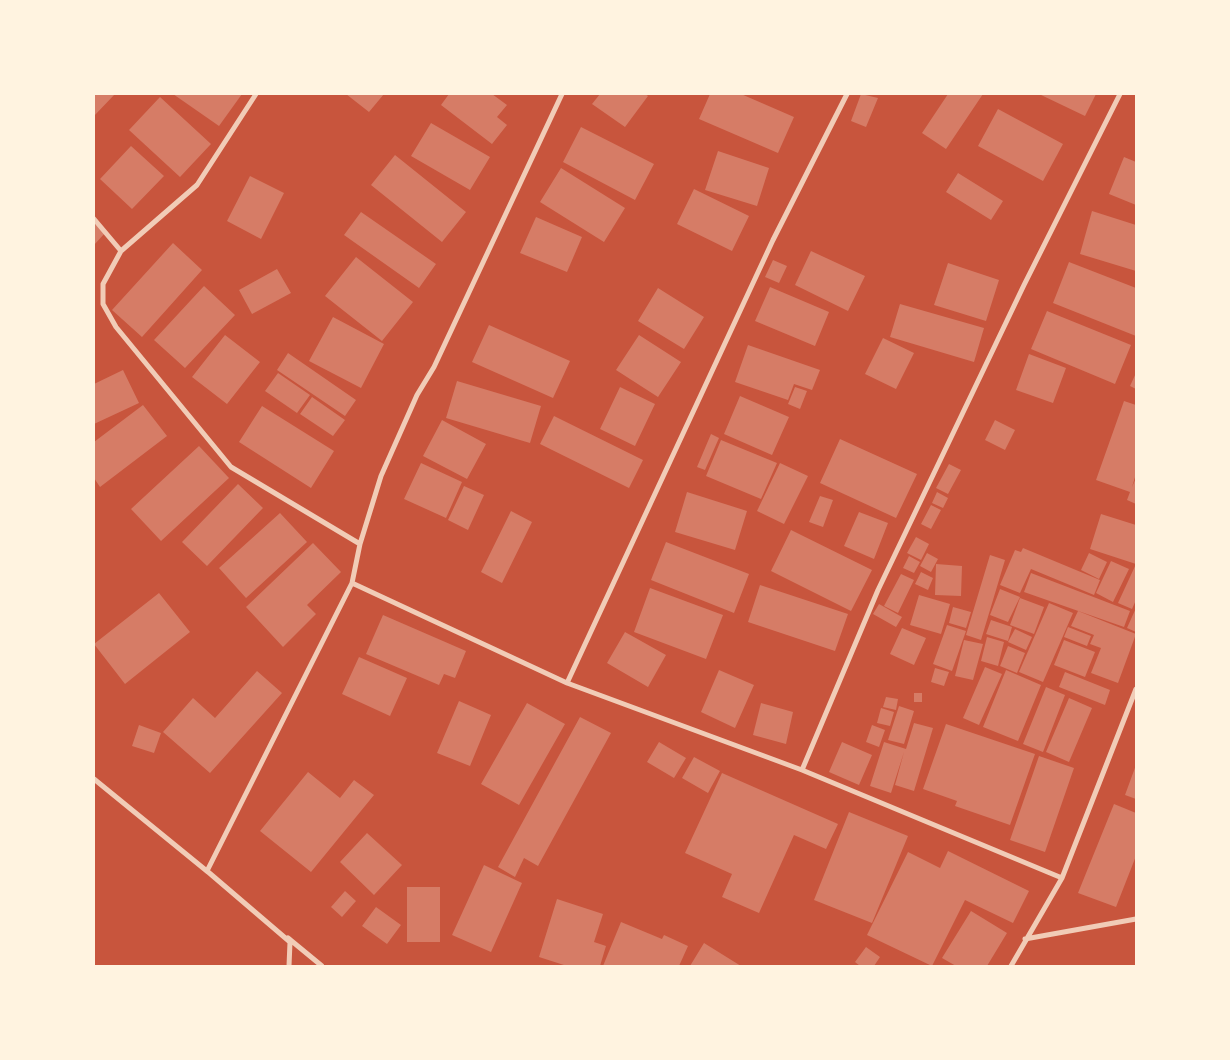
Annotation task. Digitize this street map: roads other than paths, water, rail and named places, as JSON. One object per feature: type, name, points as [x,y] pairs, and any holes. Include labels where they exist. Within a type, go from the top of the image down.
[{"type":"street","points":[[256,94],[197,185],[122,251],[104,284],[104,304],[116,327],[232,467],[360,544]]},
{"type":"street","points":[[207,871],[352,583],[360,544],[381,476],[417,395],[434,367],[562,94]]},
{"type":"street","points":[[567,683],[773,240],[847,94]]},
{"type":"street","points":[[802,770],[878,590],[1024,285],[1120,94]]},
{"type":"street","points":[[94,219],[122,251]]},
{"type":"street","points":[[352,583],[567,683],[802,770],[1062,878]]},
{"type":"street","points":[[1011,966],[1062,878],[1136,688]]},
{"type":"street","points":[[94,779],[322,966]]},
{"type":"street","points":[[207,871],[290,942],[290,966]]},
{"type":"street","points":[[1025,939],[1136,919]]}]
